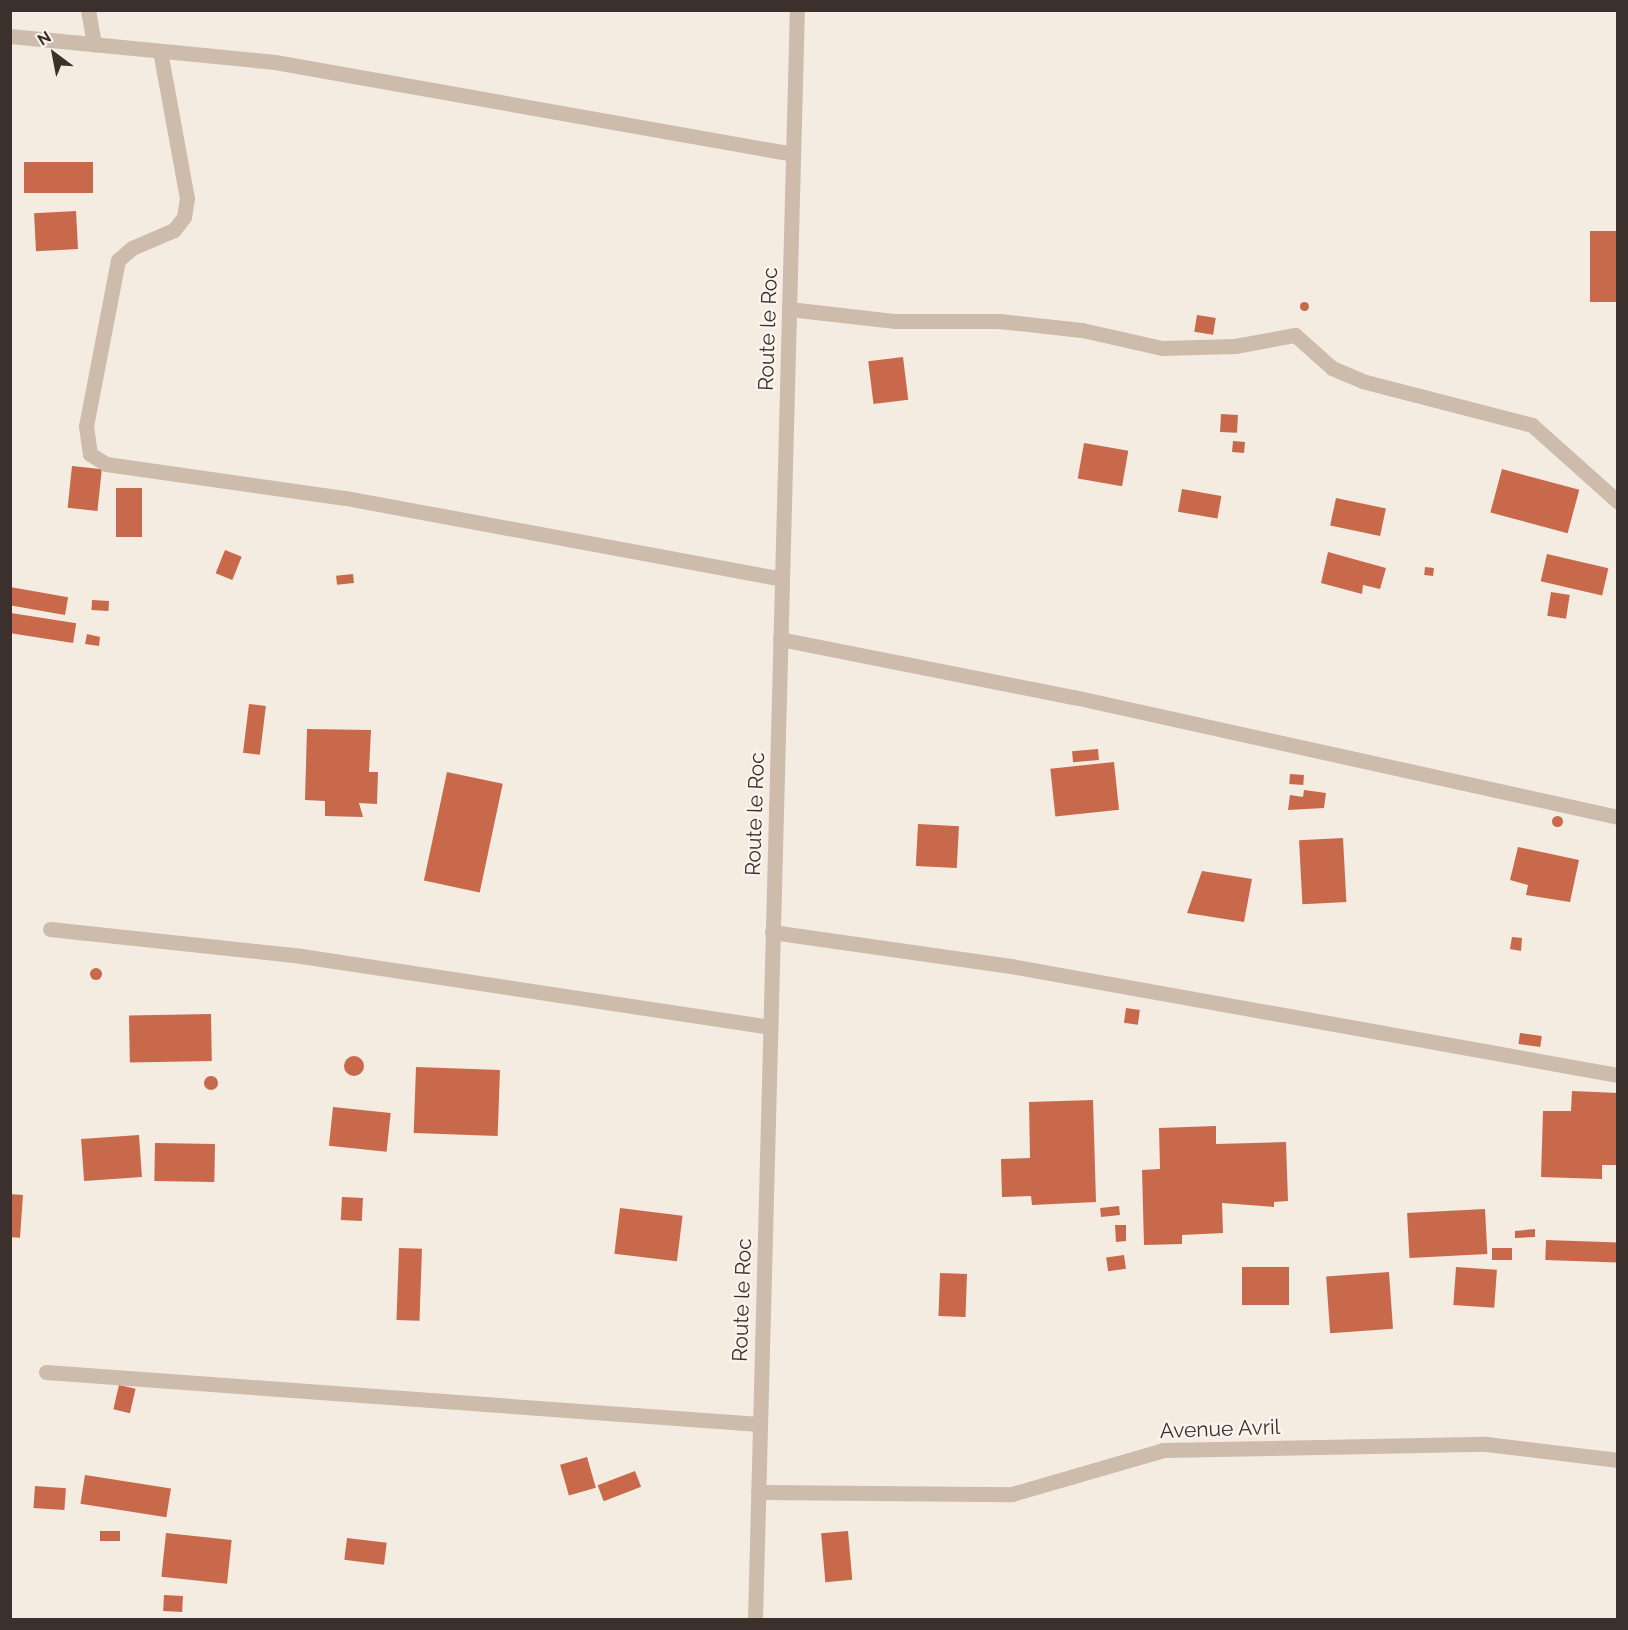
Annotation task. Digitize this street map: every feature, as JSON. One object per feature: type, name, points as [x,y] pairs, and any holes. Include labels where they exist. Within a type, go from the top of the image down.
[{"type":"street","points":[[88,10],[94,44]]},
{"type":"street","name":"Route le Roc","points":[[755,1620],[797,10]]},
{"type":"street","points":[[10,36],[276,62],[519,101],[793,154]]},
{"type":"street","points":[[160,51],[186,208],[174,230],[132,248],[118,260],[86,426],[90,454],[106,464],[346,498],[782,579]]},
{"type":"street","points":[[789,309],[895,321],[999,321],[1082,330],[1162,348],[1300,336],[1318,358],[1362,381],[1532,425],[1617,502]]},
{"type":"street","points":[[780,639],[1617,817]]},
{"type":"street","points":[[50,928],[301,956],[770,1027]]},
{"type":"street","points":[[772,932],[1011,966],[1617,1075]]},
{"type":"street","points":[[46,1372],[759,1424]]},
{"type":"street","name":"Avenue Avril","points":[[758,1492],[1012,1494],[1163,1450],[1486,1444],[1617,1460]]},
{"type":"building","points":[[24,162],[93,162],[93,193],[24,193]]},
{"type":"building","points":[[76,211],[78,249],[36,251],[34,213]]},
{"type":"building","points":[[1590,231],[1618,231],[1618,302],[1590,302]]},
{"type":"building","points":[[1304,302],[1308,306],[1304,310],[1300,306]]},
{"type":"building","points":[[1197,315],[1216,318],[1213,335],[1194,332]]},
{"type":"building","points":[[903,357],[908,400],[874,404],[868,361]]},
{"type":"building","points":[[1221,414],[1238,415],[1237,433],[1220,432]]},
{"type":"building","points":[[1233,441],[1245,442],[1244,453],[1232,452]]},
{"type":"building","points":[[1084,443],[1128,451],[1122,486],[1078,478]]},
{"type":"building","points":[[72,466],[102,469],[97,511],[68,508]]},
{"type":"building","points":[[1502,469],[1579,490],[1568,533],[1490,512]]},
{"type":"building","points":[[116,488],[142,488],[142,537],[116,537]]},
{"type":"building","points":[[1182,489],[1221,496],[1217,519],[1178,512]]},
{"type":"building","points":[[1336,498],[1386,509],[1380,536],[1330,525]]},
{"type":"building","points":[[225,550],[242,557],[232,580],[216,573]]},
{"type":"building","points":[[1328,552],[1386,568],[1380,589],[1363,585],[1362,594],[1321,583]]},
{"type":"building","points":[[1547,554],[1608,568],[1602,595],[1541,581]]},
{"type":"building","points":[[1425,567],[1434,568],[1433,576],[1424,575]]},
{"type":"building","points":[[353,574],[354,583],[337,585],[336,576]]},
{"type":"building","points":[[10,587],[68,597],[65,615],[10,605]]},
{"type":"building","points":[[1551,592],[1570,595],[1566,619],[1547,616]]},
{"type":"building","points":[[92,600],[109,601],[108,611],[91,610]]},
{"type":"building","points":[[11,613],[76,623],[73,643],[10,633]]},
{"type":"building","points":[[87,634],[100,637],[99,646],[85,644]]},
{"type":"building","points":[[249,704],[266,706],[260,755],[243,753]]},
{"type":"building","points":[[307,729],[371,730],[369,772],[378,772],[377,804],[359,803],[363,817],[325,816],[325,801],[305,800]]},
{"type":"building","points":[[1098,749],[1099,760],[1073,762],[1072,751]]},
{"type":"building","points":[[1114,762],[1119,810],[1055,816],[1050,769]]},
{"type":"building","points":[[447,772],[503,784],[480,892],[424,881]]},
{"type":"building","points":[[1290,774],[1304,775],[1303,785],[1289,784]]},
{"type":"building","points":[[1304,790],[1326,793],[1324,808],[1288,810],[1290,795],[1303,797]]},
{"type":"building","points":[[1557,816],[1561,817],[1561,825],[1557,826],[1553,825],[1552,821],[1553,817]]},
{"type":"building","points":[[918,824],[959,826],[957,868],[916,866]]},
{"type":"building","points":[[1343,838],[1346,902],[1302,904],[1299,840]]},
{"type":"building","points":[[1518,847],[1579,860],[1570,902],[1526,895],[1528,885],[1510,880]]},
{"type":"building","points":[[1202,871],[1252,879],[1244,922],[1187,913]]},
{"type":"building","points":[[1512,937],[1522,938],[1521,951],[1510,949]]},
{"type":"building","points":[[96,968],[102,974],[96,980],[90,974]]},
{"type":"building","points":[[1126,1008],[1140,1010],[1138,1025],[1124,1023]]},
{"type":"building","points":[[211,1014],[212,1061],[130,1062],[129,1015]]},
{"type":"building","points":[[1520,1033],[1542,1036],[1540,1047],[1518,1044]]},
{"type":"building","points":[[354,1056],[361,1059],[364,1066],[361,1073],[354,1076],[347,1073],[344,1066],[347,1059]]},
{"type":"building","points":[[416,1067],[500,1070],[498,1136],[414,1133]]},
{"type":"building","points":[[208,1076],[214,1076],[218,1083],[214,1090],[208,1090],[204,1086],[204,1080]]},
{"type":"building","points":[[1572,1091],[1618,1093],[1618,1165],[1602,1165],[1602,1179],[1541,1177],[1543,1111],[1571,1111]]},
{"type":"building","points":[[1093,1100],[1096,1202],[1032,1205],[1031,1196],[1002,1197],[1001,1159],[1030,1158],[1029,1102]]},
{"type":"building","points":[[333,1107],[391,1113],[387,1152],[329,1146]]},
{"type":"building","points":[[1216,1126],[1216,1144],[1286,1142],[1288,1201],[1274,1202],[1274,1207],[1222,1203],[1223,1233],[1182,1235],[1182,1244],[1144,1245],[1142,1170],[1160,1169],[1159,1128]]},
{"type":"building","points":[[139,1135],[142,1177],[84,1181],[81,1139]]},
{"type":"building","points":[[155,1143],[215,1144],[214,1182],[154,1181]]},
{"type":"building","points":[[10,1194],[23,1195],[20,1238],[10,1237]]},
{"type":"building","points":[[342,1197],[363,1198],[362,1221],[341,1220]]},
{"type":"building","points":[[1119,1206],[1120,1215],[1101,1217],[1100,1208]]},
{"type":"building","points":[[620,1208],[683,1216],[677,1261],[614,1254]]},
{"type":"building","points":[[1485,1209],[1487,1254],[1409,1258],[1407,1213]]},
{"type":"building","points":[[1115,1225],[1126,1225],[1126,1241],[1116,1242]]},
{"type":"building","points":[[1535,1229],[1535,1237],[1515,1238],[1515,1231]]},
{"type":"building","points":[[1546,1240],[1618,1243],[1617,1263],[1545,1260]]},
{"type":"building","points":[[399,1248],[422,1249],[419,1321],[396,1320]]},
{"type":"building","points":[[1492,1248],[1512,1248],[1512,1260],[1492,1260]]},
{"type":"building","points":[[1124,1255],[1126,1269],[1108,1271],[1106,1258]]},
{"type":"building","points":[[1242,1267],[1289,1267],[1289,1305],[1242,1305]]},
{"type":"building","points":[[1456,1267],[1497,1270],[1494,1308],[1453,1305]]},
{"type":"building","points":[[1389,1272],[1393,1329],[1330,1333],[1326,1276]]},
{"type":"building","points":[[940,1273],[967,1274],[965,1317],[938,1316]]},
{"type":"building","points":[[119,1385],[136,1389],[130,1413],[113,1409]]},
{"type":"building","points":[[587,1457],[596,1488],[569,1495],[560,1465]]},
{"type":"building","points":[[635,1471],[641,1487],[604,1501],[598,1485]]},
{"type":"building","points":[[85,1475],[171,1489],[166,1517],[80,1504]]},
{"type":"building","points":[[35,1486],[66,1488],[64,1510],[33,1508]]},
{"type":"building","points":[[100,1531],[120,1531],[120,1541],[100,1541]]},
{"type":"building","points":[[848,1531],[852,1580],[825,1582],[821,1533]]},
{"type":"building","points":[[166,1533],[232,1540],[227,1584],[161,1577]]},
{"type":"building","points":[[347,1538],[387,1543],[384,1565],[344,1560]]},
{"type":"building","points":[[164,1595],[183,1596],[182,1612],[163,1611]]}]
